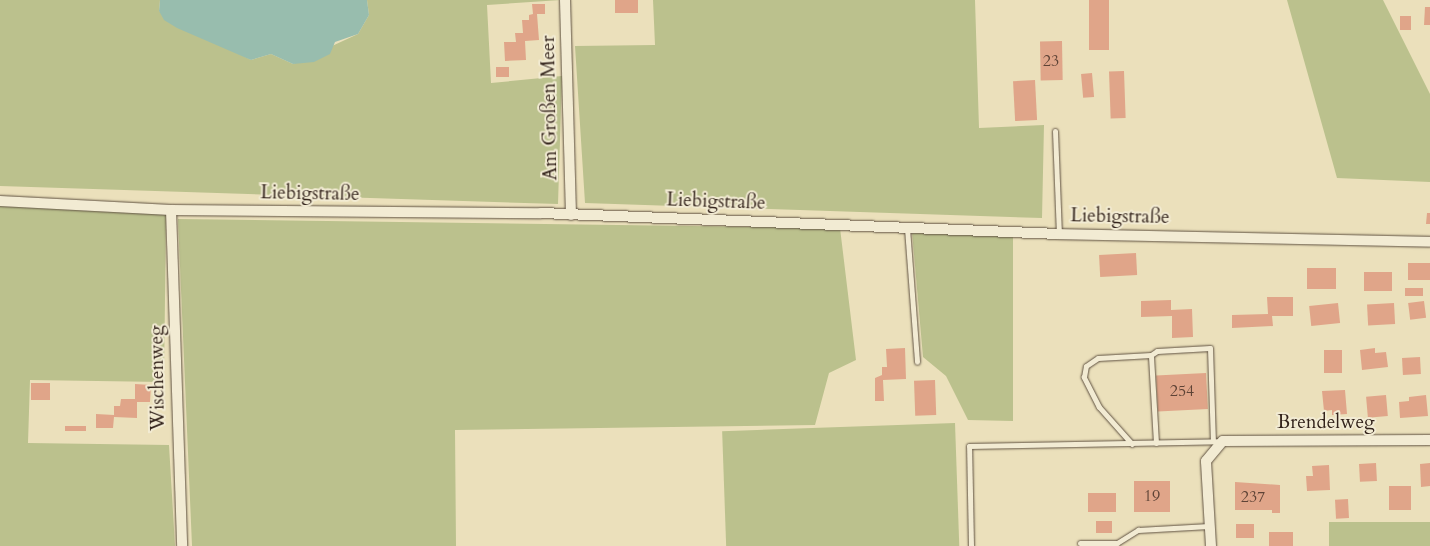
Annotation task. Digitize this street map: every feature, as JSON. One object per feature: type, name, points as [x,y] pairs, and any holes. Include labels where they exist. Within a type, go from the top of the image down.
[{"type":"street","name":"Am Großen Meer","points":[[565,0],[571,215]]},
{"type":"street","name":"Liebigstraße","points":[[0,201],[171,210],[571,215],[907,226],[1059,234],[1124,233],[1430,242]]},
{"type":"street","name":"Wischenweg","points":[[171,210],[182,546]]},
{"type":"street","name":"Brendelweg","points":[[1218,441],[1430,440]]},
{"type":"street","points":[[1211,546],[1206,461],[1218,441]]},
{"type":"lane","points":[[1055,131],[1059,234]]},
{"type":"lane","points":[[907,226],[916,362]]},
{"type":"lane","points":[[971,546],[969,446],[1132,444],[1218,441],[1210,348],[1157,351],[1151,355],[1098,358],[1086,366],[1084,377],[1098,408],[1132,444]]},
{"type":"lane","points":[[1151,355],[1156,443]]},
{"type":"lane","points":[[1080,543],[1117,543],[1138,530],[1210,526]]},
{"type":"green space","points":[[0,0],[160,0],[159,11],[251,60],[271,54],[293,64],[358,34],[369,15],[367,0],[561,0],[487,5],[491,83],[562,76],[558,204],[0,186]]},
{"type":"green space","points":[[653,0],[975,0],[979,128],[1044,125],[1042,218],[585,203],[575,46],[655,45]]},
{"type":"green space","points":[[1287,0],[1383,0],[1430,94],[1430,182],[1337,178]]},
{"type":"green space","points":[[0,206],[166,214],[164,382],[30,380],[28,443],[169,445],[175,546],[0,546]]},
{"type":"green space","points":[[178,219],[840,228],[856,360],[829,373],[815,425],[455,430],[456,546],[192,546]]},
{"type":"green space","points":[[912,231],[1013,237],[1013,421],[968,420],[946,376],[923,357]]},
{"type":"green space","points":[[955,423],[959,546],[726,546],[722,431]]},
{"type":"green space","points":[[1329,522],[1430,522],[1430,546],[1329,546]]},
{"type":"shaded area","points":[[160,0],[367,0],[369,15],[358,34],[335,42],[330,54],[314,62],[293,64],[271,54],[251,60],[177,28],[164,20],[159,11]]},
{"type":"building","points":[[615,0],[638,0],[638,13],[615,13]]},
{"type":"building","points":[[1089,0],[1109,0],[1109,50],[1089,50]]},
{"type":"building","points":[[532,4],[545,4],[545,14],[537,14],[539,40],[525,41],[526,60],[505,61],[504,42],[516,42],[515,33],[523,33],[522,20],[529,20],[529,15],[533,14]]},
{"type":"building","points":[[1425,7],[1430,7],[1430,25],[1424,25]]},
{"type":"building","points":[[1400,16],[1411,16],[1411,30],[1400,30]]},
{"type":"building","points":[[1040,41],[1062,41],[1063,80],[1041,80]]},
{"type":"building","points":[[496,67],[509,67],[509,77],[496,77]]},
{"type":"building","points":[[1124,71],[1126,118],[1111,118],[1109,72]]},
{"type":"building","points":[[1092,73],[1094,97],[1083,98],[1081,74]]},
{"type":"building","points":[[1035,80],[1037,120],[1015,121],[1013,81]]},
{"type":"building","points":[[1427,213],[1430,213],[1430,224],[1426,224]]},
{"type":"building","points":[[1136,253],[1137,275],[1100,277],[1099,255]]},
{"type":"building","points":[[1408,263],[1430,263],[1430,280],[1408,280]]},
{"type":"building","points":[[1307,268],[1336,268],[1336,289],[1307,289]]},
{"type":"building","points":[[1364,272],[1392,272],[1392,291],[1364,291]]},
{"type":"building","points":[[1405,288],[1423,288],[1423,296],[1405,296]]},
{"type":"building","points":[[1267,297],[1293,297],[1293,316],[1272,316],[1273,326],[1232,328],[1232,315],[1268,314]]},
{"type":"building","points":[[1171,300],[1171,310],[1192,309],[1193,337],[1172,338],[1172,316],[1141,317],[1141,301]]},
{"type":"building","points":[[1424,301],[1426,318],[1410,320],[1408,303]]},
{"type":"building","points":[[1338,303],[1340,323],[1311,326],[1309,306]]},
{"type":"building","points":[[1394,303],[1395,324],[1368,325],[1367,304]]},
{"type":"building","points":[[905,348],[906,379],[883,380],[884,401],[875,401],[875,378],[882,375],[882,367],[887,367],[886,349]]},
{"type":"building","points":[[1375,348],[1375,353],[1386,352],[1388,367],[1362,370],[1360,350]]},
{"type":"building","points":[[1324,350],[1342,350],[1342,373],[1324,373]]},
{"type":"building","points":[[1420,357],[1421,374],[1403,375],[1402,358]]},
{"type":"building","points":[[1206,373],[1208,409],[1158,412],[1156,376]]},
{"type":"building","points":[[935,380],[936,415],[915,416],[914,381]]},
{"type":"building","points":[[31,383],[50,383],[50,400],[31,400]]},
{"type":"building","points":[[135,384],[151,385],[150,402],[137,402],[137,418],[114,417],[113,428],[96,428],[96,414],[114,415],[114,406],[120,406],[121,399],[135,399]]},
{"type":"building","points":[[1345,390],[1347,414],[1332,415],[1332,410],[1324,411],[1322,391]]},
{"type":"building","points":[[1386,395],[1388,416],[1368,418],[1366,397]]},
{"type":"building","points":[[1426,395],[1428,416],[1400,418],[1399,402],[1409,401],[1409,397]]},
{"type":"building","points":[[65,426],[86,426],[86,431],[65,431]]},
{"type":"building","points":[[1376,463],[1377,481],[1360,482],[1359,464]]},
{"type":"building","points":[[1430,463],[1430,486],[1421,487],[1420,464]]},
{"type":"building","points":[[1329,465],[1330,490],[1307,491],[1306,476],[1313,476],[1312,466]]},
{"type":"building","points":[[1134,481],[1170,481],[1170,512],[1134,512]]},
{"type":"building","points":[[1235,482],[1280,485],[1280,513],[1272,513],[1272,510],[1235,510]]},
{"type":"building","points":[[1389,486],[1411,486],[1411,510],[1389,510]]},
{"type":"building","points":[[1088,493],[1116,493],[1116,512],[1088,512]]},
{"type":"building","points":[[1348,499],[1349,518],[1336,519],[1335,500]]},
{"type":"building","points":[[1096,521],[1112,521],[1112,533],[1096,533]]},
{"type":"building","points":[[1236,524],[1254,524],[1254,538],[1236,538]]},
{"type":"building","points":[[1269,532],[1293,532],[1293,546],[1269,546]]}]
